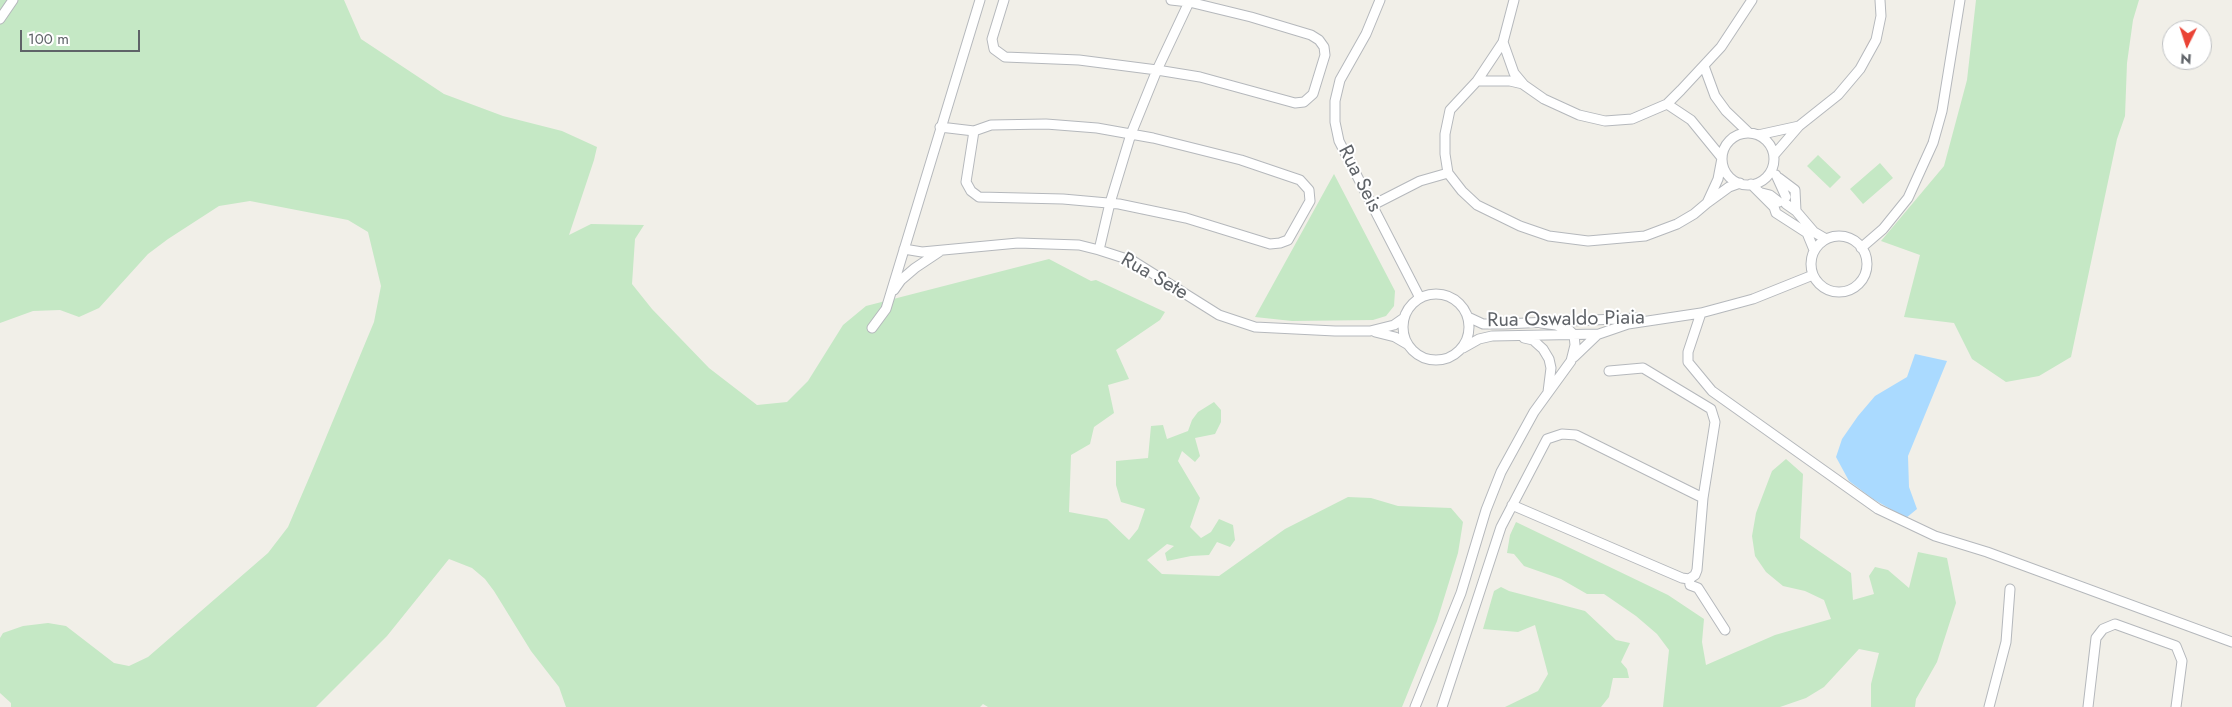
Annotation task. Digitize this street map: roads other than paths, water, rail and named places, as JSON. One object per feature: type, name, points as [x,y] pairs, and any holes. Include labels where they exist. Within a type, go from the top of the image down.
[{"type":"street","points":[[0,19],[13,0]]},
{"type":"street","points":[[872,328],[886,309],[980,0]]},
{"type":"street","points":[[1004,0],[992,39],[994,49],[1001,56],[1079,60],[1157,70],[1200,77],[1295,103],[1304,102],[1313,94],[1325,55],[1324,47],[1319,40],[1311,35],[1260,20],[1189,1],[1171,0]]},
{"type":"street","name":"Rua Seis","points":[[1380,0],[1358,49],[1340,80],[1334,112],[1339,141],[1420,298]]},
{"type":"street","points":[[1514,0],[1503,42],[1477,81],[1450,110],[1445,134],[1448,173],[1462,191],[1477,204],[1497,216],[1549,236],[1588,241],[1645,236],[1677,224],[1694,214],[1729,186],[1740,183],[1751,184],[1764,179],[1772,170],[1774,155],[1771,146],[1726,112],[1715,96],[1704,66]]},
{"type":"street","points":[[1477,81],[1510,81],[1524,85],[1559,107],[1604,121],[1632,119],[1667,104],[1704,66],[1735,29],[1752,0]]},
{"type":"street","points":[[1774,155],[1799,126],[1838,95],[1860,69],[1876,40],[1880,16],[1880,0]]},
{"type":"street","points":[[1862,248],[1883,228],[1908,198],[1934,143],[1942,111],[1960,0]]},
{"type":"street","points":[[1099,250],[1130,134],[1189,1]]},
{"type":"street","points":[[1503,42],[1514,73],[1524,85]]},
{"type":"street","points":[[1667,104],[1691,120],[1722,158],[1727,173],[1740,183]]},
{"type":"street","points":[[940,127],[974,131],[991,125],[1046,124],[1097,128],[1154,138],[1206,150],[1300,180],[1309,190],[1310,201],[1288,240],[1270,244],[1186,218],[1141,208],[1063,199],[984,198],[974,195],[966,182],[974,131]]},
{"type":"street","points":[[1707,203],[1718,179],[1724,150],[1734,137],[1799,126]]},
{"type":"street","points":[[1772,170],[1778,178],[1795,190],[1796,211]]},
{"type":"street","points":[[1373,205],[1420,181],[1448,173]]},
{"type":"street","points":[[1778,178],[1783,203],[1791,221]]},
{"type":"street","points":[[1751,184],[1762,193],[1774,207],[1776,213],[1791,221],[1806,234],[1814,250]]},
{"type":"street","points":[[1762,193],[1770,195],[1796,211],[1814,232],[1826,239]]},
{"type":"street","points":[[1843,236],[1850,238],[1862,248],[1866,256],[1867,266],[1865,275],[1858,285],[1851,289],[1842,292],[1832,291],[1822,286],[1813,275],[1811,261],[1814,250],[1826,239],[1843,236]]},
{"type":"street","name":"Rua Sete","points":[[904,249],[922,252],[1018,243],[1079,245],[1133,261],[1206,307],[1231,320],[1255,326],[1289,329],[1370,331],[1394,337],[1407,344]]},
{"type":"street","points":[[890,296],[900,280],[915,268],[946,249]]},
{"type":"street","name":"Rua Oswaldo Piaia","points":[[1462,348],[1479,338],[1598,334],[1628,324],[1701,313],[1753,299],[1813,275]]},
{"type":"street","points":[[1432,294],[1451,297],[1462,305],[1468,316],[1470,329],[1462,348],[1447,359],[1434,360],[1421,357],[1407,344],[1403,331],[1404,318],[1410,307],[1420,298],[1432,294]]},
{"type":"street","points":[[1701,313],[1688,352],[1688,362],[1706,384],[1735,408],[1878,509],[1935,536],[1987,552],[2232,642]]},
{"type":"street","name":"Rua Oswaldo Piaia","points":[[1468,316],[1483,324],[1666,318]]},
{"type":"street","name":"Rua Sete","points":[[1370,331],[1389,327],[1404,318]]},
{"type":"street","points":[[1541,323],[1556,325],[1569,330],[1574,336],[1575,345],[1571,361]]},
{"type":"street","points":[[1415,707],[1461,593],[1492,493],[1522,431],[1571,361],[1598,334]]},
{"type":"street","points":[[1512,336],[1532,340],[1546,354],[1551,368],[1547,394]]},
{"type":"street","points":[[1609,371],[1643,368],[1711,409],[1715,422],[1692,577]]},
{"type":"street","points":[[1442,707],[1501,527],[1548,439],[1562,434],[1576,435],[1703,498]]},
{"type":"street","points":[[1512,506],[1682,578],[1692,577],[1701,580],[1701,585],[1698,588],[1725,630]]},
{"type":"street","points":[[1989,707],[2006,642],[2010,589]]},
{"type":"street","points":[[2088,707],[2096,638],[2102,629],[2115,624],[2176,646],[2182,661],[2176,707]]},
{"type":"water","points":[[1915,354],[1947,361],[1908,456],[1909,487],[1917,509],[1906,518],[1873,499],[1849,481],[1836,457],[1842,439],[1875,396],[1907,377]]}]
